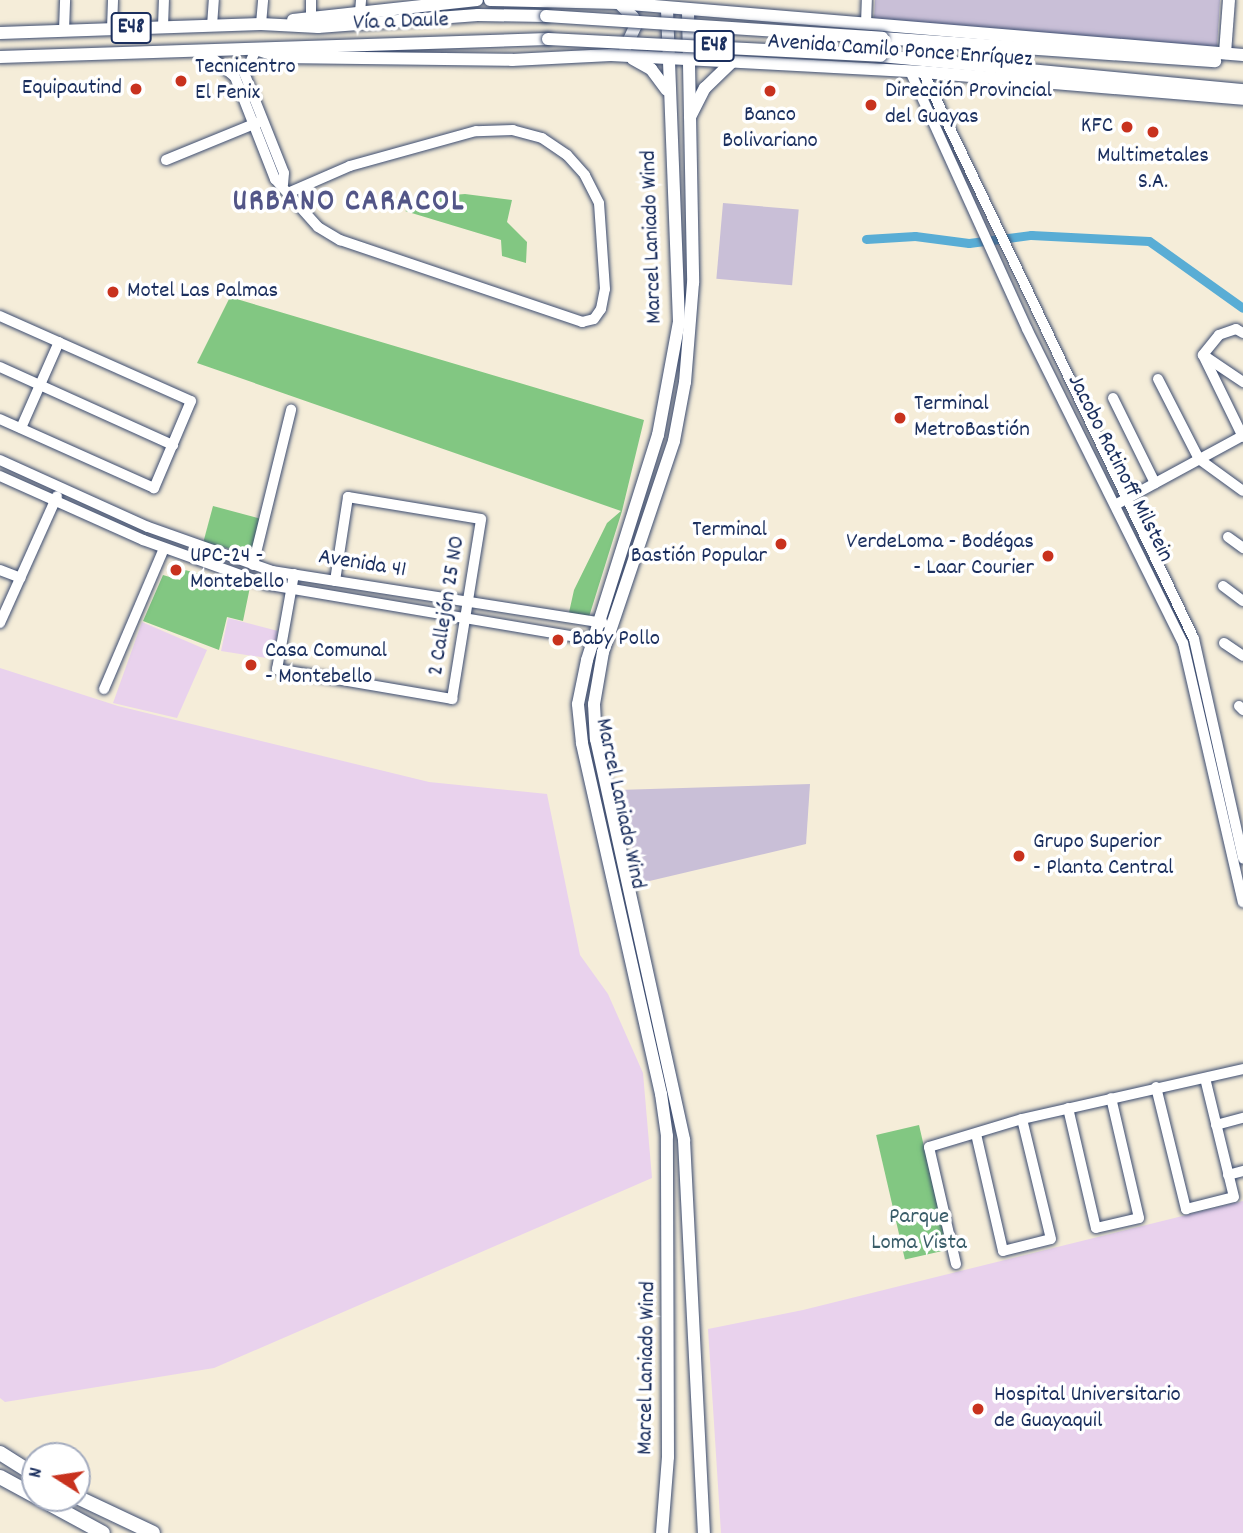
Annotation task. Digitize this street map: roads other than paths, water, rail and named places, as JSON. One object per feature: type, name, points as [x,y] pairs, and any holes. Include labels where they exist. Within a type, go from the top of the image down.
[{"type":"highway","points":[[0,1453],[21,1466]]},
{"type":"highway","points":[[0,1477],[103,1533]]},
{"type":"highway","points":[[91,1504],[153,1533]]},
{"type":"main road","name":"Vía a Daule","points":[[261,24],[360,6],[477,0]]},
{"type":"main road","name":"Avenida Camilo Ponce Enríquez","points":[[490,0],[623,1],[688,6],[1225,57],[1243,63]]},
{"type":"main road","points":[[680,0],[688,6]]},
{"type":"main road","points":[[1225,57],[1229,0]]},
{"type":"main road","points":[[611,55],[629,46],[635,27],[633,17],[623,1]]},
{"type":"main road","name":"Marcel Laniado Wind","points":[[662,1533],[668,1457],[667,1136],[580,732],[581,682],[657,435],[679,322],[664,5]]},
{"type":"main road","name":"Marcel Laniado Wind","points":[[688,6],[687,123],[693,283],[685,382],[674,441],[606,642],[594,705],[596,739],[684,1140],[704,1533]]},
{"type":"main road","name":"Vía a Daule","points":[[0,33],[261,24],[318,27],[478,15],[546,16]]},
{"type":"main road","name":"Avenida Camilo Ponce Enríquez","points":[[546,16],[973,44],[1225,57],[1243,55]]},
{"type":"main road","points":[[924,41],[945,29],[973,44]]},
{"type":"main road","name":"Vía a Daule","points":[[0,58],[548,39]]},
{"type":"main road","name":"Avenida Camilo Ponce Enríquez","points":[[548,39],[950,60],[1243,90]]},
{"type":"main road","name":"Vía a Daule","points":[[256,49],[280,57],[512,60]]},
{"type":"main road","name":"Avenida Camilo Ponce Enríquez","points":[[512,60],[611,55],[916,71],[1243,99]]},
{"type":"main road","points":[[626,56],[651,69],[668,92]]},
{"type":"main road","points":[[882,56],[916,71],[950,60]]},
{"type":"main road","points":[[687,123],[705,88],[732,62]]},
{"type":"street","points":[[64,31],[65,0]]},
{"type":"street","points":[[112,29],[114,0]]},
{"type":"street","points":[[163,27],[164,0]]},
{"type":"street","points":[[212,26],[214,0]]},
{"type":"street","points":[[261,24],[263,0]]},
{"type":"street","points":[[311,17],[312,0]]},
{"type":"street","points":[[866,24],[867,0]]},
{"type":"street","points":[[256,49],[246,75],[258,123],[275,179],[286,188],[297,208],[340,240],[582,322],[594,319],[601,309],[605,289],[599,203],[585,175],[567,155],[542,138],[513,130],[476,131],[349,166],[286,188]]},
{"type":"street","points":[[204,51],[235,78],[258,123]]},
{"type":"street","name":"Jacobo Ratinoff Milstein","points":[[916,71],[1128,498],[1194,639],[1243,902]]},
{"type":"street","name":"Jacobo Ratinoff Milstein","points":[[916,71],[1027,329],[1183,643],[1243,859]]},
{"type":"street","points":[[166,160],[258,123]]},
{"type":"street","points":[[0,316],[191,401],[154,488],[0,419]]},
{"type":"street","points":[[1203,355],[1227,330],[1243,334]]},
{"type":"street","points":[[21,428],[59,342]]},
{"type":"street","points":[[1115,505],[1242,437],[1203,355]]},
{"type":"street","points":[[1203,355],[1243,382]]},
{"type":"street","points":[[0,367],[173,445]]},
{"type":"street","points":[[1158,379],[1199,459],[1243,491]]},
{"type":"street","points":[[1113,398],[1155,483]]},
{"type":"street","points":[[253,565],[291,410]]},
{"type":"street","points":[[0,476],[4,461]]},
{"type":"street","name":"Avenida 41","points":[[4,461],[148,527],[253,565],[335,581],[612,624]]},
{"type":"street","name":"Avenida 41","points":[[0,476],[219,570],[291,588],[606,642]]},
{"type":"street","points":[[0,623],[61,487]]},
{"type":"street","name":"2 Callejón 25 NO","points":[[291,588],[277,669],[452,699],[481,519],[348,497],[335,581]]},
{"type":"street","points":[[1228,537],[1243,548]]},
{"type":"street","points":[[104,689],[164,548]]},
{"type":"street","points":[[0,570],[21,578]]},
{"type":"street","points":[[291,588],[294,574]]},
{"type":"street","points":[[1223,586],[1243,601]]},
{"type":"street","points":[[1224,643],[1243,656]]},
{"type":"street","points":[[956,1264],[927,1151],[933,1145],[1022,1119],[1243,1069]]},
{"type":"street","points":[[1156,1087],[1186,1209],[1234,1197],[1205,1078]]},
{"type":"street","points":[[1068,1108],[1097,1228],[1139,1217],[1111,1098]]},
{"type":"street","points":[[1216,1125],[1243,1118]]},
{"type":"street","points":[[976,1134],[1003,1251],[1051,1239],[1022,1119]]},
{"type":"street","points":[[1228,1175],[1243,1171]]},
{"type":"waterway","points":[[866,239],[915,236],[969,243],[1031,235],[1149,241],[1243,308]]},
{"type":"place","name":"Tecnicentro El Fenix","points":[[181,81]]},
{"type":"place","name":"Equipautind","points":[[136,89]]},
{"type":"place","name":"Banco Bolivariano","points":[[770,91]]},
{"type":"place","name":"Dirección Provincial del Guayas","points":[[871,105]]},
{"type":"place","name":"KFC","points":[[1127,127]]},
{"type":"place","name":"Multimetales S.A.","points":[[1153,132]]},
{"type":"place","name":"Motel Las Palmas","points":[[113,292]]},
{"type":"place","name":"Terminal MetroBastión","points":[[900,418]]},
{"type":"place","name":"Terminal Bastión Popular","points":[[781,544]]},
{"type":"place","name":"VerdeLoma - Bodégas - Laar Courier","points":[[1048,556]]},
{"type":"place","name":"UPC-24 - Montebello","points":[[176,570]]},
{"type":"place","name":"Baby Pollo","points":[[558,640]]},
{"type":"place","name":"Casa Comunal - Montebello","points":[[251,665]]},
{"type":"place","name":"Grupo Superior - Planta Central","points":[[1019,856]]},
{"type":"place","name":"Hospital Universitario de Guayaquil","points":[[978,1409]]},
{"type":"district","name":"URBANO CARACOL","points":[[349,204]]},
{"type":"park label","name":"Parque Loma Vista","points":[[919,1231]]}]
